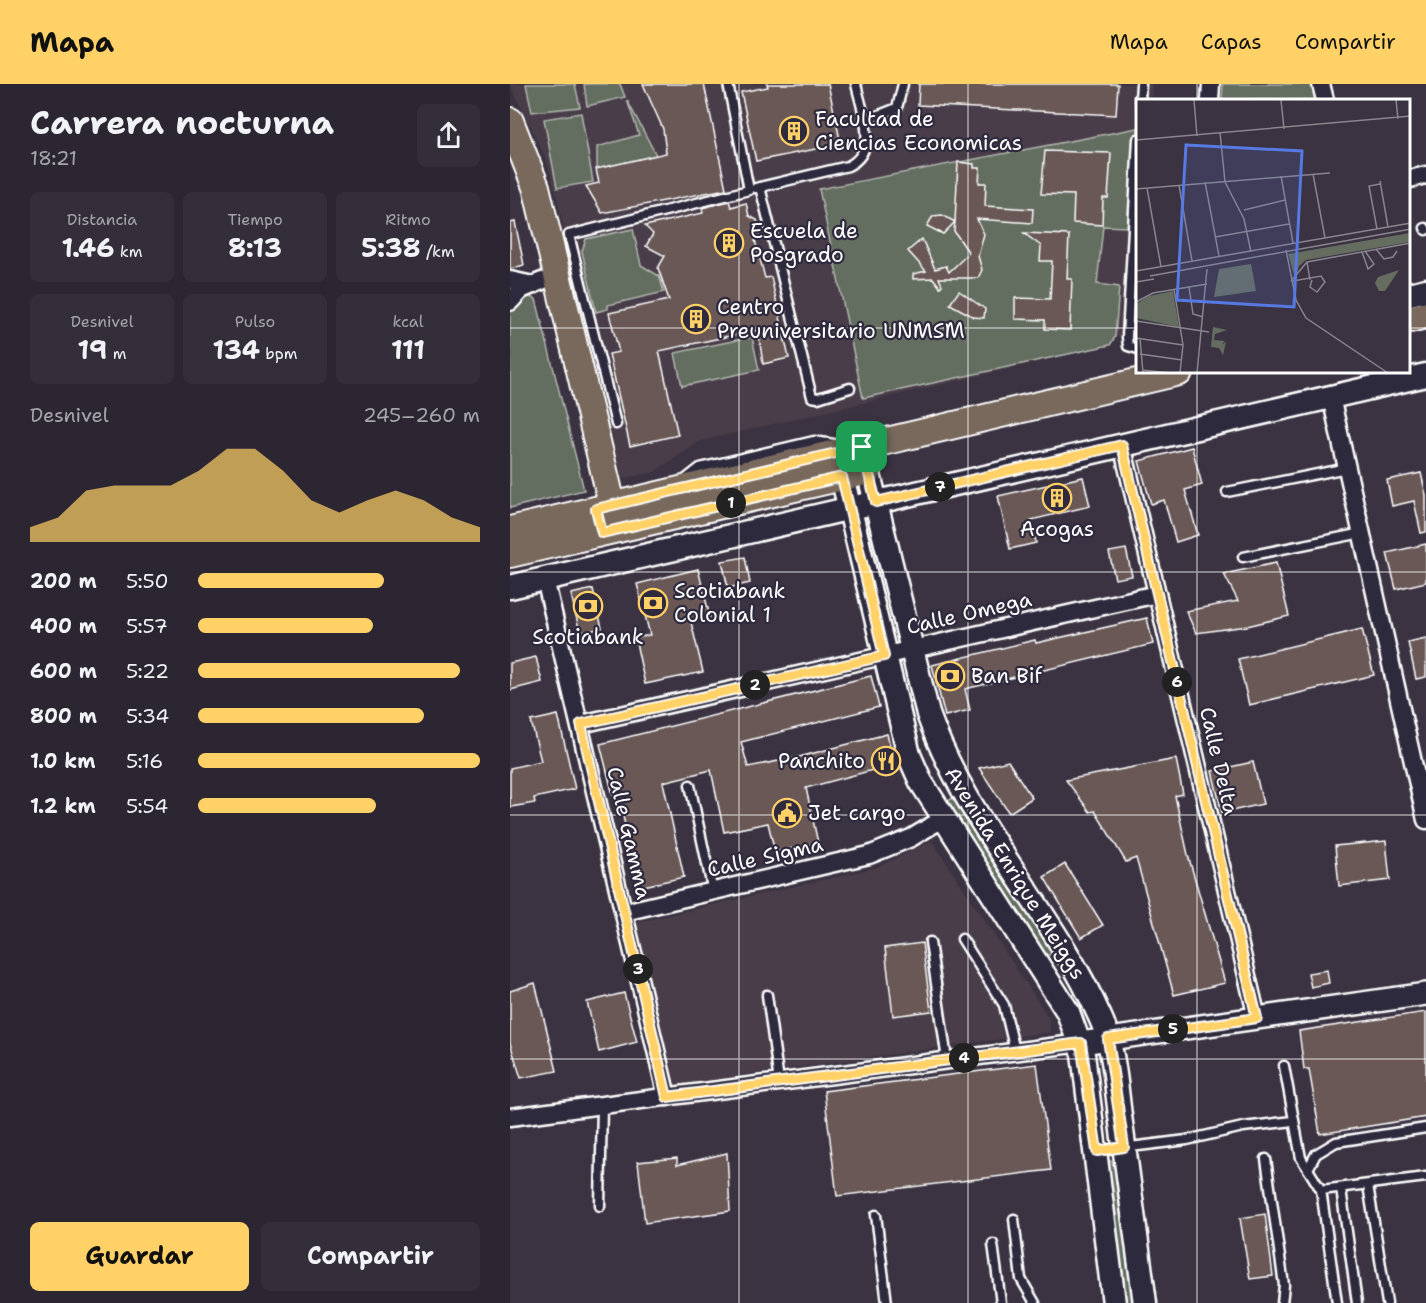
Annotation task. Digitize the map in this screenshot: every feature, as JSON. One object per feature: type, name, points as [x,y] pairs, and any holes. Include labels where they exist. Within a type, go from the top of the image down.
[{"type":"main road","points":[[510,121],[536,187],[607,519]]},
{"type":"main road","points":[[510,166],[537,283],[607,519]]},
{"type":"main road","points":[[1411,294],[1426,290]]},
{"type":"main road","points":[[1411,319],[1426,315]]},
{"type":"main road","points":[[510,530],[607,519],[865,459],[1172,374]]},
{"type":"main road","points":[[510,587],[1426,375]]},
{"type":"main road","name":"Avenida Enrique Meiggs","points":[[865,459],[928,714],[951,772],[1093,1000],[1108,1039],[1145,1303]]},
{"type":"main road","points":[[510,554],[607,519],[672,491],[839,465]]},
{"type":"main road","name":"Avenida Enrique Meiggs","points":[[839,465],[909,755],[921,782],[1068,1012],[1081,1043],[1097,1151],[1114,1303]]},
{"type":"main road","points":[[1042,969],[1065,954]]},
{"type":"main road","points":[[1088,1091],[1116,1088]]},
{"type":"street","points":[[1210,99],[1211,84]]},
{"type":"street","points":[[1321,84],[1325,99]]},
{"type":"street","points":[[1411,179],[1426,175]]},
{"type":"street","points":[[510,280],[537,283]]},
{"type":"street","points":[[510,302],[521,290],[537,283]]},
{"type":"street","points":[[1331,397],[1426,820]]},
{"type":"street","name":"Calle Delta","points":[[1122,445],[1257,1018]]},
{"type":"street","name":"Calle Gamma","points":[[545,579],[581,724],[667,1097]]},
{"type":"street","name":"Calle Omega","points":[[581,724],[1156,594]]},
{"type":"street","name":"Calle Sigma","points":[[624,912],[869,855],[910,837],[944,818]]},
{"type":"street","points":[[510,1117],[1081,1043],[1426,994]]},
{"type":"lane","points":[[728,84],[749,190]]},
{"type":"lane","points":[[616,424],[570,234],[857,162],[867,145],[855,84]]},
{"type":"lane","points":[[864,121],[897,108],[903,84]]},
{"type":"lane","points":[[1140,99],[1141,84]]},
{"type":"lane","points":[[1136,175],[1127,336],[1128,346],[1136,348]]},
{"type":"lane","points":[[760,187],[812,397],[818,398],[850,388]]},
{"type":"lane","points":[[672,491],[700,468],[814,441],[865,459]]},
{"type":"lane","points":[[1227,492],[1347,468]]},
{"type":"lane","points":[[1243,557],[1362,533]]},
{"type":"lane","points":[[690,784],[713,892]]},
{"type":"lane","points":[[962,939],[1004,1005],[1015,1051]]},
{"type":"lane","points":[[930,942],[948,1060]]},
{"type":"lane","points":[[767,995],[779,1082]]},
{"type":"lane","points":[[1284,1066],[1301,1158],[1321,1190],[1337,1303]]},
{"type":"lane","points":[[600,1206],[602,1105]]},
{"type":"lane","points":[[1097,1151],[1187,1140],[1243,1127],[1293,1121]]},
{"type":"lane","points":[[1308,1169],[1316,1154],[1336,1142],[1426,1128]]},
{"type":"lane","points":[[1266,1159],[1284,1284],[1282,1303]]},
{"type":"lane","points":[[1321,1190],[1426,1177]]},
{"type":"lane","points":[[1368,1185],[1387,1303]]},
{"type":"lane","points":[[1341,1189],[1357,1303]]},
{"type":"lane","points":[[876,1215],[887,1303]]},
{"type":"lane","points":[[1014,1219],[1021,1280],[1035,1303]]},
{"type":"lane","points":[[993,1244],[1001,1303]]},
{"type":"shaded area","points":[[510,84],[1152,84],[1151,99],[1136,99],[1136,332],[1132,336],[1115,337],[1110,345],[701,441],[654,472],[622,479],[546,159]]},
{"type":"shaded area","points":[[932,841],[1049,1018],[1050,1032],[674,1085],[635,923],[875,868]]},
{"type":"green space","points":[[526,84],[575,84],[580,107],[532,112]]},
{"type":"green space","points":[[584,84],[620,84],[625,97],[587,106]]},
{"type":"green space","points":[[1223,84],[1312,84],[1316,99],[1222,99]]},
{"type":"green space","points":[[627,100],[656,155],[597,169],[597,147],[639,135]]},
{"type":"green space","points":[[581,113],[593,182],[557,188],[544,119]]},
{"type":"green space","points":[[1136,128],[1127,227],[1103,226],[1097,284],[1119,287],[1115,337],[1110,345],[863,398],[819,189]]},
{"type":"green space","points":[[633,229],[641,265],[659,276],[664,292],[608,305],[608,309],[596,312],[582,251],[586,239]]},
{"type":"green space","points":[[526,296],[536,299],[584,490],[510,508],[510,313],[514,305]]},
{"type":"green space","points":[[752,337],[759,370],[682,386],[675,353]]},
{"type":"green space","points":[[953,798],[960,799],[1052,947],[1050,954],[1046,957],[948,807],[948,801]]},
{"type":"green space","points":[[1111,1161],[1115,1168],[1134,1303],[1121,1303],[1104,1165]]},
{"type":"building","points":[[643,84],[704,84],[726,189],[602,213],[586,186],[599,183],[596,169],[666,153],[663,129]]},
{"type":"building","name":"Facultad de Ciencias Economicas","points":[[767,84],[828,84],[841,144],[756,161],[741,92],[768,87]]},
{"type":"building","points":[[919,84],[1118,84],[1116,115],[918,105]]},
{"type":"building","points":[[1045,151],[1111,153],[1108,198],[1103,198],[1102,225],[1073,223],[1074,195],[1041,194]]},
{"type":"building","points":[[958,162],[974,164],[974,168],[980,168],[979,183],[986,183],[985,206],[1033,209],[1032,223],[977,219],[984,234],[978,256],[982,270],[978,278],[939,278],[942,285],[940,287],[933,278],[913,279],[913,274],[926,271],[908,251],[922,239],[935,269],[946,266],[949,272],[969,253],[954,231]]},
{"type":"building","points":[[729,201],[731,207],[746,203],[749,216],[757,220],[761,232],[755,240],[765,278],[771,277],[789,358],[763,364],[758,330],[659,351],[678,435],[630,446],[609,354],[619,352],[609,313],[669,300],[658,268],[665,256],[646,246],[653,234],[645,226],[703,213],[702,208]]},
{"type":"building","points":[[942,215],[955,222],[943,234],[927,226],[933,216]]},
{"type":"building","points":[[515,222],[524,265],[510,269],[510,223]]},
{"type":"building","points":[[1024,233],[1069,235],[1067,279],[1072,279],[1070,330],[1045,329],[1045,320],[1015,319],[1015,298],[1050,299],[1052,261],[1040,261],[1041,246]]},
{"type":"building","points":[[959,291],[985,309],[984,318],[974,317],[950,304]]},
{"type":"building","points":[[1192,447],[1202,485],[1185,490],[1198,535],[1176,542],[1164,500],[1151,504],[1139,461]]},
{"type":"building","points":[[1421,473],[1426,495],[1426,532],[1421,533],[1414,501],[1392,506],[1387,480]]},
{"type":"building","points":[[1083,477],[1090,506],[1031,520],[1036,543],[1010,549],[998,496]]},
{"type":"building","points":[[1426,544],[1426,582],[1396,589],[1387,553]]},
{"type":"building","points":[[1126,549],[1132,576],[1115,579],[1109,552]]},
{"type":"building","points":[[745,557],[750,583],[728,588],[722,561]]},
{"type":"building","points":[[1276,563],[1289,616],[1247,626],[1196,633],[1186,611],[1238,601],[1224,574]]},
{"type":"building","points":[[698,569],[710,617],[691,622],[703,672],[645,684],[635,638],[650,635],[637,584]]},
{"type":"building","points":[[593,589],[602,628],[580,633],[571,594]]},
{"type":"building","points":[[1147,618],[1153,644],[965,689],[970,710],[945,716],[932,665],[1035,640],[1036,643]]},
{"type":"building","points":[[1362,629],[1374,675],[1249,705],[1238,659]]},
{"type":"building","points":[[1426,638],[1426,677],[1416,679],[1408,642]]},
{"type":"building","points":[[536,657],[542,682],[510,690],[510,663]]},
{"type":"building","points":[[871,676],[879,707],[741,742],[748,767],[799,757],[887,734],[895,764],[806,788],[818,843],[775,852],[768,823],[724,832],[711,770],[663,782],[684,877],[639,887],[618,794],[613,795],[600,744]]},
{"type":"building","points":[[558,715],[575,789],[534,798],[535,803],[510,807],[510,768],[541,761],[531,721]]},
{"type":"building","points":[[1176,759],[1183,794],[1175,796],[1188,855],[1225,983],[1174,995],[1136,858],[1126,862],[1095,811],[1090,812],[1066,780]]},
{"type":"building","points":[[1008,761],[1032,798],[1009,813],[979,768]]},
{"type":"building","points":[[1253,762],[1263,804],[1222,813],[1212,771]]},
{"type":"building","points":[[1386,841],[1390,880],[1339,886],[1335,846]]},
{"type":"building","points":[[1065,864],[1103,925],[1081,938],[1044,877]]},
{"type":"building","points":[[922,943],[931,1011],[893,1016],[885,948]]},
{"type":"building","points":[[1327,970],[1329,983],[1311,987],[1308,973]]},
{"type":"building","points":[[535,983],[557,1071],[521,1078],[510,1043],[510,991]]},
{"type":"building","points":[[624,993],[637,1042],[599,1052],[587,1002]]},
{"type":"building","points":[[1426,1012],[1426,1117],[1320,1134],[1309,1069],[1304,1069],[1299,1031]]},
{"type":"building","points":[[1037,1064],[1051,1170],[837,1196],[824,1091]]},
{"type":"building","points":[[727,1153],[730,1211],[645,1223],[638,1162],[677,1158],[677,1165]]},
{"type":"building","points":[[1265,1214],[1273,1276],[1250,1279],[1240,1218]]},
{"type":"place","name":"Facultad de Ciencias Economicas","points":[[794,131]]},
{"type":"place","name":"Escuela de Posgrado","points":[[729,243]]},
{"type":"place","name":"Centro Preuniversitario UNMSM","points":[[696,319]]},
{"type":"place","name":"Acogas","points":[[1057,498]]},
{"type":"place","name":"Scotiabank Colonial 1","points":[[653,603]]},
{"type":"place","name":"Scotiabank","points":[[588,606]]},
{"type":"place","name":"Ban Bif","points":[[950,676]]},
{"type":"place","name":"Panchito","points":[[886,761]]},
{"type":"place","name":"Jet cargo","points":[[787,813]]},
{"type":"route","points":[[1122,445],[1257,1018],[1108,1039],[1124,1147],[1097,1151],[1081,1043],[667,1097],[581,724],[884,656],[842,477],[602,533],[596,509],[862,447],[876,502],[1122,445]]}]
